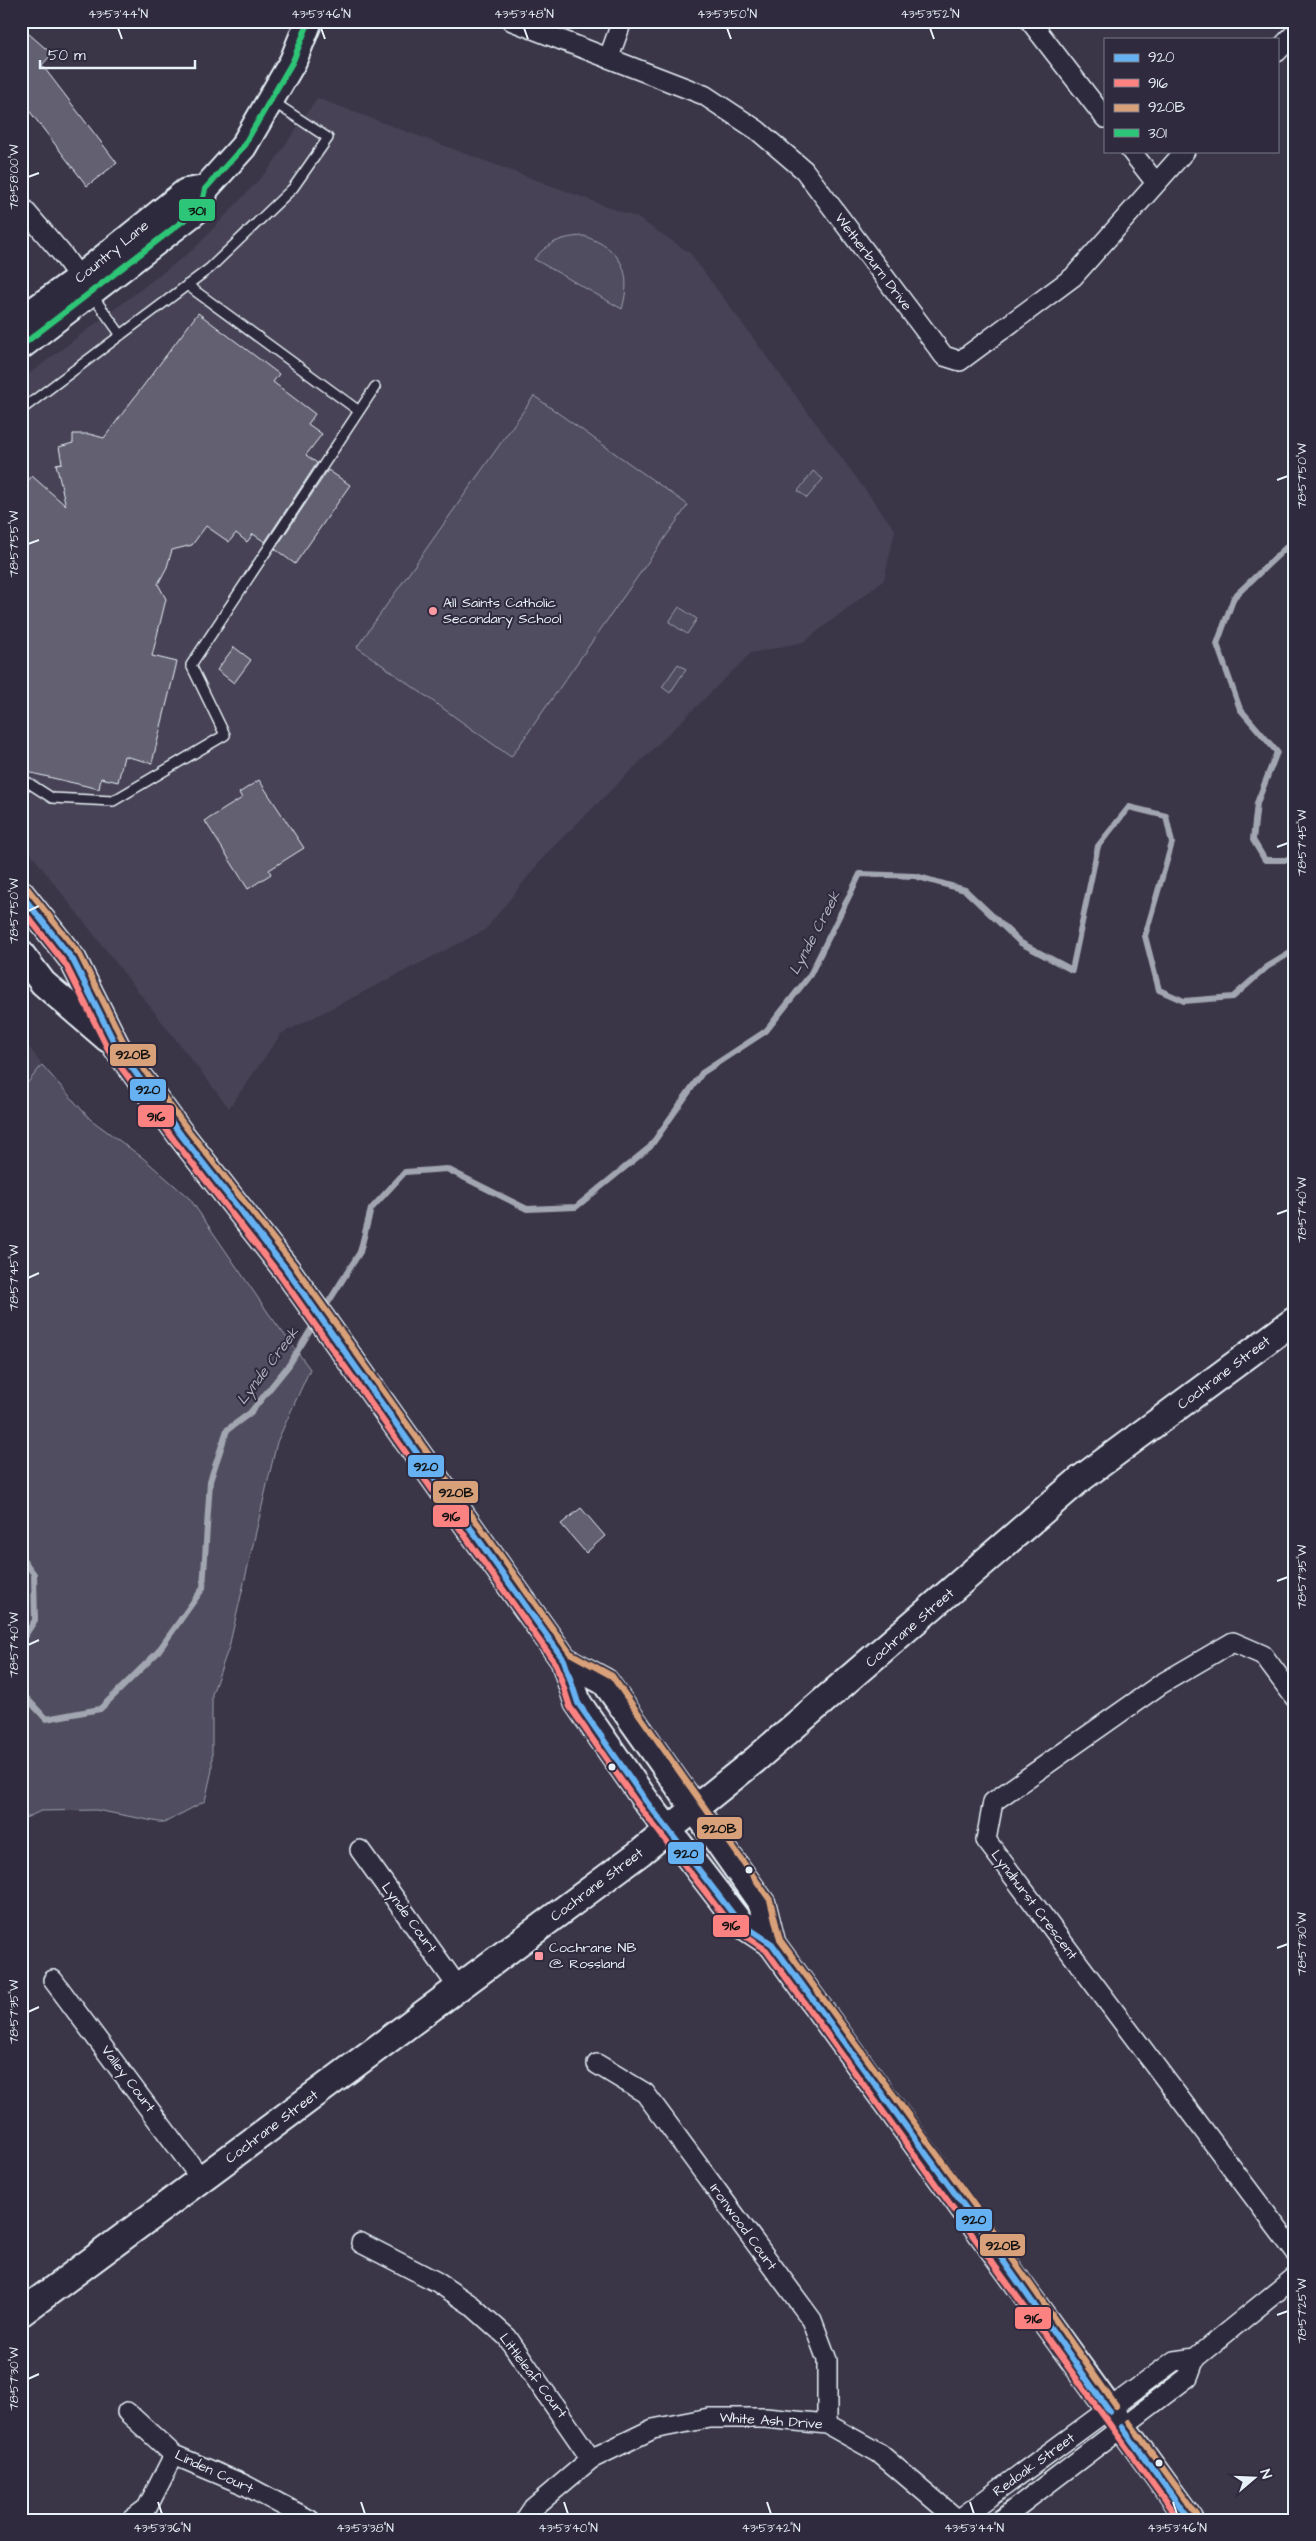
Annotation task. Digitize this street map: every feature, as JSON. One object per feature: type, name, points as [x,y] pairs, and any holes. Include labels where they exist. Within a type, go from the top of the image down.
[{"type":"main road","name":"Country Lane","points":[[21,346],[186,192],[205,189],[243,146],[293,61],[309,21]]},
{"type":"main road","name":"Country Lane","points":[[21,320],[85,286]]},
{"type":"main road","points":[[21,894],[74,960],[116,1046],[181,1135],[286,1269],[564,1660],[578,1703],[646,1801],[739,1922],[772,1944],[973,2218],[1190,2520]]},
{"type":"main road","points":[[21,954],[32,977],[116,1046]]},
{"type":"main road","name":"Cochrane Street","points":[[21,2313],[202,2180],[458,1987],[569,1908],[756,1760],[1079,1480],[1295,1320]]},
{"type":"main road","points":[[564,1660],[605,1682],[762,1904],[772,1944]]},
{"type":"street","name":"Wetherburn Drive","points":[[512,21],[704,95],[764,135],[804,170],[944,356],[960,361],[1073,277],[1184,152]]},
{"type":"street","points":[[609,57],[622,21]]},
{"type":"street","points":[[1030,21],[1104,117]]},
{"type":"street","points":[[1278,51],[1295,33]]},
{"type":"street","points":[[1132,152],[1156,183]]},
{"type":"street","points":[[21,206],[63,255],[85,286]]},
{"type":"street","name":"Lyndhurst Crescent","points":[[1295,1698],[1263,1655],[1232,1642],[1161,1684],[993,1802],[986,1840],[1295,2252]]},
{"type":"street","name":"Lynde Court","points":[[360,1850],[458,1987]]},
{"type":"street","name":"Valley Court","points":[[53,1980],[202,2180]]},
{"type":"street","name":"Ironwood Court","points":[[597,2064],[645,2093],[812,2320],[827,2360],[826,2424]]},
{"type":"street","name":"Littleleaf Court","points":[[361,2243],[437,2282],[471,2305],[507,2337],[591,2459]]},
{"type":"street","points":[[1116,2419],[1174,2362],[1195,2358],[1295,2277]]},
{"type":"street","name":"Linden Court","points":[[127,2412],[174,2455],[245,2485],[310,2520]]},
{"type":"street","name":"White Ash Drive","points":[[525,2520],[533,2508],[591,2459],[653,2429],[709,2418],[765,2418],[826,2424],[879,2453],[958,2520]]},
{"type":"street","name":"Redoak Street","points":[[958,2520],[1116,2419]]},
{"type":"street","name":"Redoak Street","points":[[1000,2520],[1116,2419]]},
{"type":"street","points":[[131,2520],[147,2508],[174,2455]]},
{"type":"lane","points":[[21,410],[210,268],[293,188],[328,138],[270,100]]},
{"type":"lane","points":[[187,285],[359,411]]},
{"type":"lane","points":[[85,286],[121,335]]},
{"type":"lane","points":[[21,778],[52,798],[113,801],[224,735],[191,665],[375,387]]},
{"type":"shaded area","name":"All Saints Catholic Secondary School","points":[[317,98],[638,218],[690,253],[895,530],[884,580],[804,642],[751,653],[547,853],[485,930],[281,1034],[229,1108],[21,841],[21,380],[194,249],[269,169]]},
{"type":"shaded area","points":[[584,236],[597,241],[607,248],[621,263],[626,283],[622,309],[534,259],[545,248],[562,239]]},
{"type":"shaded area","points":[[534,396],[688,505],[511,757],[357,647]]},
{"type":"shaded area","points":[[813,471],[823,479],[807,498],[798,491]]},
{"type":"shaded area","points":[[679,607],[697,619],[687,634],[669,622]]},
{"type":"shaded area","points":[[678,664],[686,669],[670,693],[662,687]]},
{"type":"shaded area","points":[[21,1036],[42,1065],[21,1091]]},
{"type":"shaded area","points":[[42,1065],[90,1119],[143,1158],[190,1199],[269,1314],[310,1369],[277,1442],[229,1647],[212,1694],[212,1770],[205,1801],[164,1823],[96,1810],[41,1811],[21,1820],[21,1091]]},
{"type":"building","points":[[21,27],[52,54],[42,65],[117,163],[87,186],[21,100]]},
{"type":"building","points":[[198,313],[279,374],[273,382],[315,414],[308,424],[322,434],[306,455],[317,463],[265,542],[253,534],[247,542],[236,533],[229,542],[206,526],[192,545],[172,550],[167,567],[158,584],[166,599],[152,656],[177,662],[152,763],[124,756],[118,782],[101,778],[99,789],[23,771],[27,755],[21,754],[21,489],[32,476],[66,506],[56,464],[62,463],[59,447],[73,443],[73,434],[89,434],[104,438]]},
{"type":"building","points":[[328,470],[350,485],[295,564],[275,549]]},
{"type":"building","points":[[234,647],[251,660],[234,683],[217,670]]},
{"type":"building","points":[[259,780],[304,848],[269,870],[271,874],[248,889],[205,821],[242,798],[239,793]]},
{"type":"building","points":[[581,1508],[605,1536],[586,1553],[561,1524]]},
{"type":"waterway","name":"Lynde Creek","points":[[1295,539],[1234,597],[1217,644],[1240,709],[1277,752],[1257,803],[1253,840],[1265,860],[1295,860]]},
{"type":"waterway","name":"Lynde Creek","points":[[323,1311],[360,1252],[371,1209],[405,1172],[447,1169],[527,1209],[576,1207],[650,1147],[702,1073],[766,1031],[810,975],[860,874],[915,876],[965,890],[1021,943],[1072,970],[1098,846],[1129,807],[1166,816],[1172,843],[1145,936],[1159,990],[1184,1001],[1233,997],[1267,967],[1295,950]]},
{"type":"waterway","name":"Lynde Creek","points":[[21,1692],[46,1719],[100,1709],[157,1653],[203,1588],[210,1481],[227,1430],[250,1413],[289,1365],[316,1321]]},
{"type":"waterway","name":"Lynde Creek","points":[[21,1557],[34,1574],[35,1620],[21,1642]]},
{"type":"transit line","name":"301","points":[[21,346],[201,207],[205,189],[243,147],[293,61],[309,21]]},
{"type":"transit line","name":"920B","points":[[28,889],[80,955],[123,1041],[188,1130],[293,1264],[570,1653],[612,1676],[770,1900],[780,1940],[980,2213],[1116,2406]]},
{"type":"transit line","name":"920","points":[[21,894],[73,960],[116,1046],[181,1135],[286,1269],[564,1660],[578,1703],[646,1801],[739,1922],[772,1944],[973,2218],[1109,2411]]},
{"type":"transit line","name":"916","points":[[21,908],[66,965],[109,1051],[174,1140],[279,1274],[556,1664],[570,1707],[639,1806],[733,1928],[766,1950],[1179,2520]]},
{"type":"transit line","name":"920B","points":[[1129,2422],[1197,2515]]},
{"type":"transit line","name":"920","points":[[1122,2427],[1190,2520]]},
{"type":"place","name":"All Saints Catholic Secondary School","points":[[433,611]]},
{"type":"place","name":"Cochrane NB @ Rossland","points":[[539,1956]]}]
